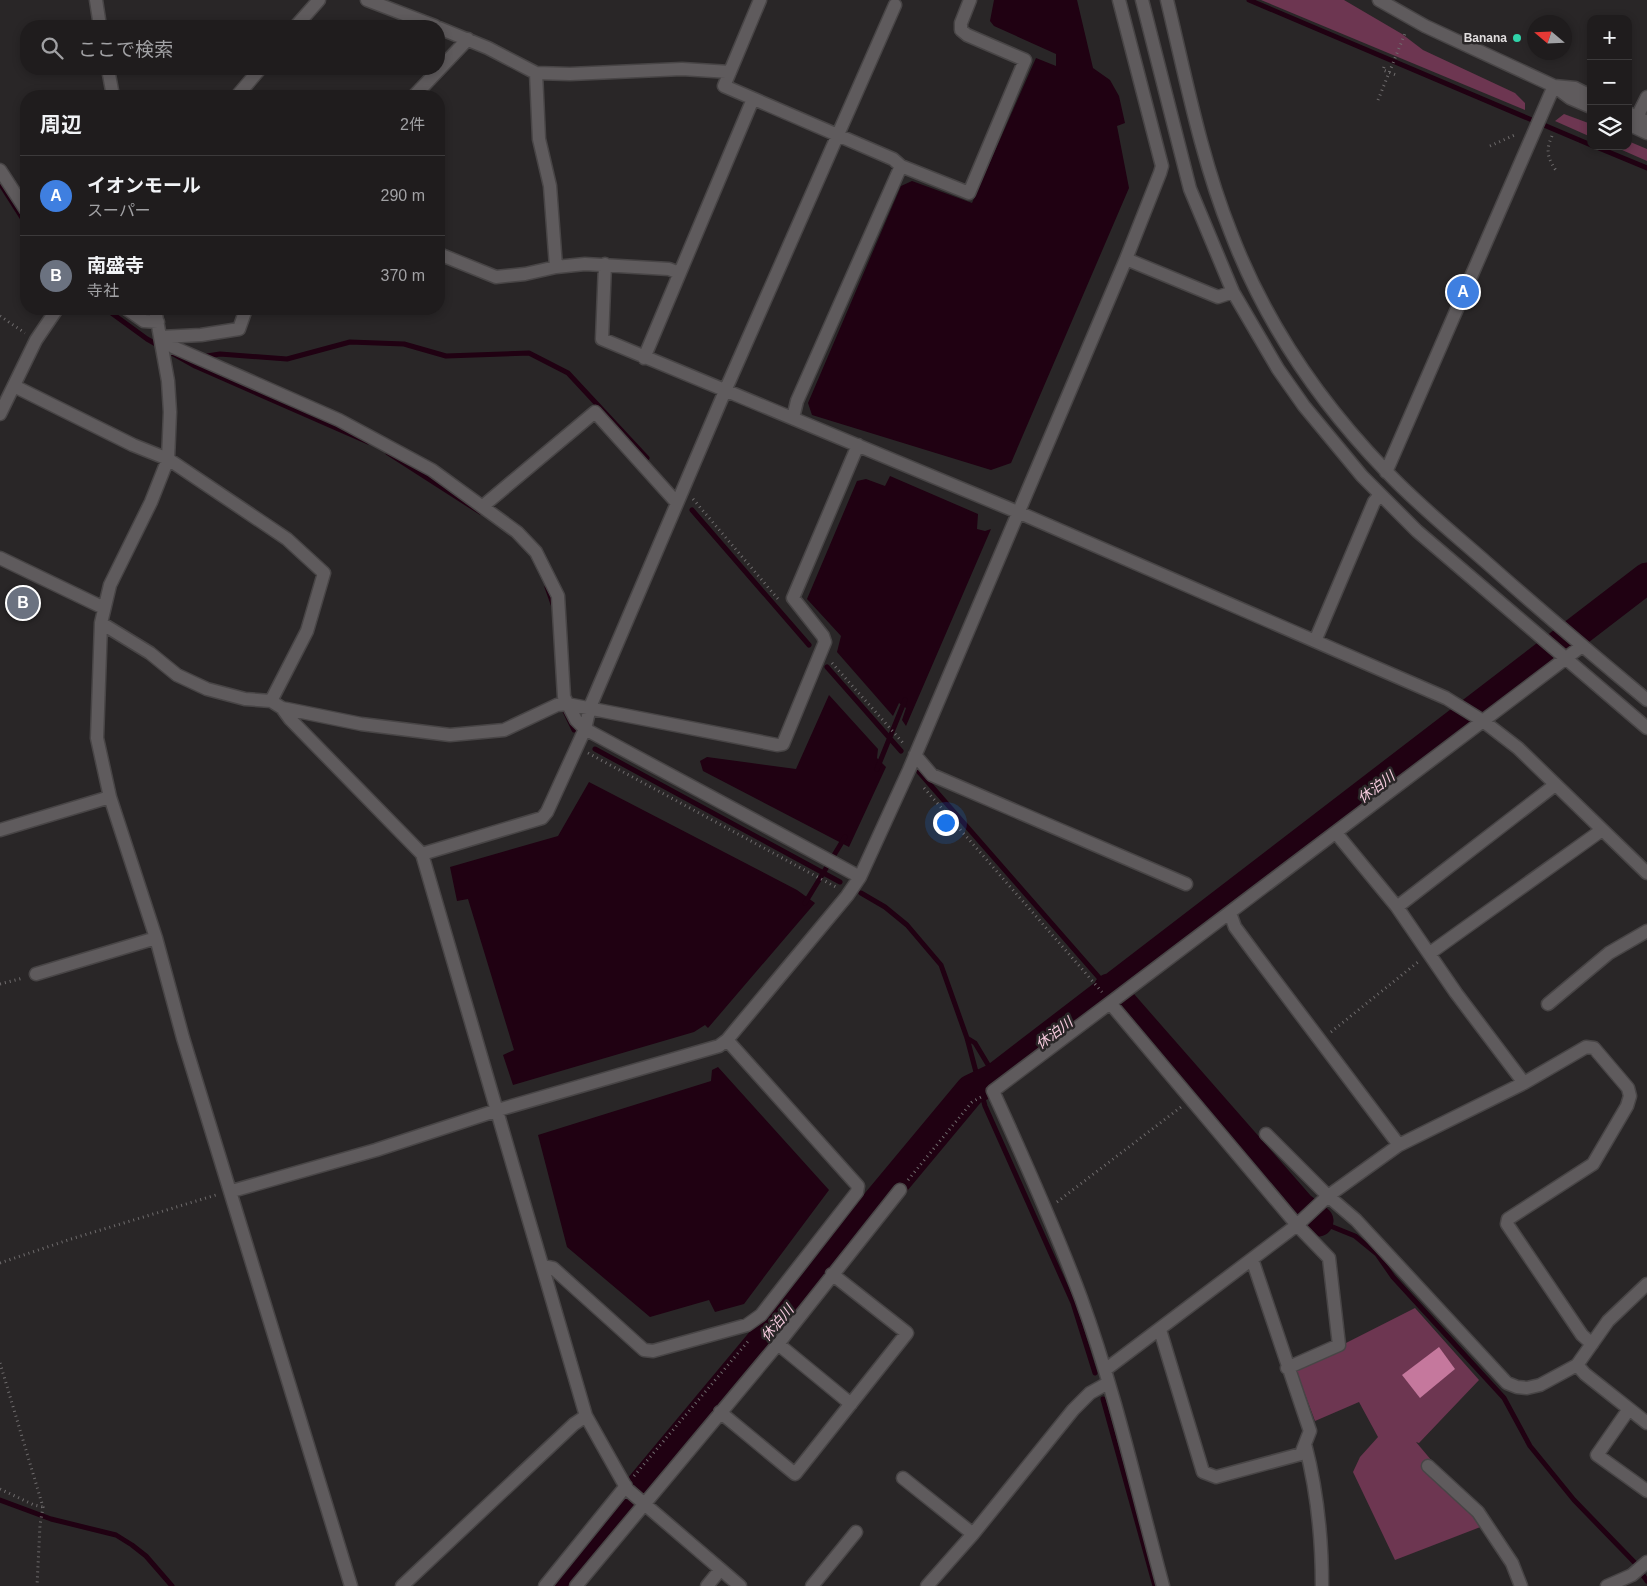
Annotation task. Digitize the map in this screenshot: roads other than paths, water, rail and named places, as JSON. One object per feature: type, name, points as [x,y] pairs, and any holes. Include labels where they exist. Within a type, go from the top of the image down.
[{"type":"street","points":[[96,0],[99,20]]},
{"type":"street","points":[[301,20],[319,0]]},
{"type":"street","points":[[367,0],[419,20]]},
{"type":"street","points":[[760,0],[724,86],[894,159],[901,166],[968,193],[1025,60],[967,35],[961,30],[960,23],[970,0]]},
{"type":"street","points":[[232,1191],[376,1150],[498,1110],[718,1046],[727,1040],[847,896],[860,877],[909,770],[1020,513],[1126,259],[1162,166],[1119,0]]},
{"type":"street","points":[[1142,0],[1190,189],[1205,230],[1233,292],[1278,369],[1304,406],[1380,495],[1417,531],[1647,728]]},
{"type":"street","points":[[1167,0],[1199,139],[1232,236],[1283,338],[1329,406],[1386,472],[1555,623],[1647,700]]},
{"type":"street","points":[[1379,0],[1425,26],[1554,86],[1570,98],[1587,105]]},
{"type":"street","points":[[422,854],[542,818],[547,812],[585,730],[590,707],[725,391],[895,5]]},
{"type":"street","points":[[445,30],[468,39],[536,73],[570,74],[682,69],[730,72]]},
{"type":"street","points":[[445,63],[468,39]]},
{"type":"street","points":[[536,73],[539,139],[550,186],[556,267]]},
{"type":"street","points":[[109,75],[113,90]]},
{"type":"street","points":[[242,90],[255,75]]},
{"type":"street","points":[[420,90],[434,75]]},
{"type":"street","points":[[1386,472],[1554,86]]},
{"type":"street","points":[[1554,86],[1574,88],[1587,94]]},
{"type":"street","points":[[1647,97],[1635,119],[1647,133]]},
{"type":"street","points":[[644,358],[753,100]]},
{"type":"street","points":[[1162,166],[1183,161]]},
{"type":"street","points":[[793,418],[798,401],[901,166]]},
{"type":"street","points":[[0,170],[20,201]]},
{"type":"street","points":[[445,256],[496,277],[525,274],[556,267],[605,264],[670,268],[679,273]]},
{"type":"street","points":[[1126,259],[1218,297],[1233,292]]},
{"type":"street","points":[[605,264],[602,340],[1020,513],[1446,698],[1480,719],[1518,748],[1647,873]]},
{"type":"street","points":[[0,414],[36,340],[53,315]]},
{"type":"street","points":[[136,315],[144,321],[158,322]]},
{"type":"street","points":[[156,315],[161,336],[170,412],[168,460],[151,502],[110,585],[104,608],[101,623],[97,738],[110,796],[156,938],[183,1038],[232,1191],[351,1586]]},
{"type":"street","points":[[161,336],[201,335],[239,329],[244,315]]},
{"type":"street","points":[[161,336],[173,347],[339,420],[432,470],[483,506],[526,541],[553,582],[560,610],[563,690],[567,704],[585,730],[860,877]]},
{"type":"street","points":[[14,386],[133,445],[168,460],[286,539],[324,572],[307,631],[270,701]]},
{"type":"street","points":[[483,506],[595,412],[677,503]]},
{"type":"street","points":[[101,623],[150,653],[177,675],[207,689],[244,699],[270,701],[282,708],[361,724],[450,735],[504,730],[557,706],[567,704],[778,745],[783,744],[825,642],[824,636],[793,598],[858,445]]},
{"type":"street","points":[[1315,642],[1374,502],[1380,495]]},
{"type":"street","points":[[0,558],[104,608]]},
{"type":"street","points":[[1164,1586],[1107,1377],[1080,1298],[993,1091],[1108,1000],[1230,913],[1336,833],[1480,719],[1581,645]]},
{"type":"street","points":[[282,708],[290,719],[422,854],[544,1266],[586,1416],[626,1487],[642,1503],[740,1586]]},
{"type":"street","points":[[915,755],[932,775],[1186,884]]},
{"type":"street","points":[[1397,907],[1555,785]]},
{"type":"street","points":[[0,830],[110,796]]},
{"type":"street","points":[[1430,953],[1602,830]]},
{"type":"street","points":[[1336,833],[1397,907],[1456,993],[1524,1083]]},
{"type":"street","points":[[1230,913],[1240,934],[1319,1042],[1399,1145]]},
{"type":"street","points":[[1548,1004],[1609,953],[1647,931]]},
{"type":"street","points":[[36,974],[156,938]]},
{"type":"street","points":[[1108,1000],[1297,1225],[1329,1258],[1339,1345],[1287,1368]]},
{"type":"street","points":[[544,1266],[553,1268],[644,1350],[653,1351],[755,1322],[857,1192],[858,1186],[727,1040]]},
{"type":"street","points":[[927,1586],[973,1534],[1073,1410],[1160,1330],[1297,1225],[1328,1196],[1399,1145],[1524,1083],[1586,1047],[1594,1048],[1628,1088],[1630,1096],[1628,1106],[1593,1164],[1508,1219],[1507,1224],[1582,1335],[1592,1344]]},
{"type":"street","points":[[1266,1134],[1328,1196],[1356,1220],[1507,1383],[1517,1388],[1540,1385],[1576,1364],[1608,1321],[1647,1284]]},
{"type":"street","points":[[576,1586],[642,1503],[778,1344],[900,1190]]},
{"type":"street","points":[[1160,1330],[1203,1472],[1216,1477],[1301,1454],[1310,1431],[1287,1368],[1252,1259]]},
{"type":"street","points":[[720,1412],[795,1474],[907,1333],[832,1274]]},
{"type":"street","points":[[778,1344],[851,1404]]},
{"type":"street","points":[[1576,1364],[1585,1374],[1647,1423]]},
{"type":"street","points":[[1629,1409],[1597,1455],[1647,1491]]},
{"type":"street","points":[[402,1586],[574,1424],[586,1416]]},
{"type":"street","points":[[1305,1444],[1313,1474],[1322,1547],[1322,1586]]},
{"type":"street","points":[[1428,1466],[1478,1512],[1512,1563],[1521,1586]]},
{"type":"street","points":[[903,1478],[973,1534]]},
{"type":"street","points":[[545,1586],[626,1487]]},
{"type":"street","points":[[812,1586],[856,1532]]},
{"type":"street","points":[[1608,1586],[1632,1575],[1647,1562]]},
{"type":"street","points":[[707,1586],[720,1570]]},
{"type":"waterway","points":[[1249,0],[1587,143]]},
{"type":"waterway","points":[[1604,150],[1647,168]]},
{"type":"waterway","points":[[0,183],[20,215]]},
{"type":"waterway","points":[[114,315],[147,339],[195,366],[368,442]]},
{"type":"waterway","points":[[195,366],[207,356],[220,354],[287,359],[350,342],[404,344],[446,356],[529,353],[568,373],[647,458]]},
{"type":"waterway","points":[[388,453],[480,512]]},
{"type":"waterway","points":[[692,510],[809,645]]},
{"type":"waterway","name":"休泊川","points":[[558,1586],[971,1090],[996,1078],[1647,578]]},
{"type":"waterway","points":[[547,587],[554,607]]},
{"type":"waterway","points":[[827,667],[901,751]]},
{"type":"waterway","points":[[877,769],[905,700]]},
{"type":"waterway","points":[[562,705],[574,730]]},
{"type":"waterway","points":[[595,749],[840,882]]},
{"type":"waterway","points":[[919,772],[1109,989]]},
{"type":"waterway","points":[[805,903],[845,837]]},
{"type":"waterway","points":[[861,893],[885,907],[907,925],[941,965],[967,1038],[985,1106],[1073,1303],[1095,1373]]},
{"type":"waterway","points":[[1109,989],[1300,1207],[1318,1221]]},
{"type":"waterway","points":[[967,1038],[975,1043],[996,1078]]},
{"type":"waterway","points":[[1318,1221],[1355,1236],[1377,1254],[1393,1277],[1504,1398],[1530,1446],[1574,1500],[1637,1565]]},
{"type":"waterway","points":[[1103,1399],[1155,1586]]},
{"type":"waterway","points":[[0,1500],[51,1519],[116,1535],[146,1556],[172,1586]]},
{"type":"waterway","points":[[1642,1574],[1647,1581]]},
{"type":"place","name":"Banana","points":[[1517,38]]},
{"type":"place","name":"イオンモール","points":[[1463,292]]},
{"type":"place","name":"南盛寺","points":[[23,603]]}]
